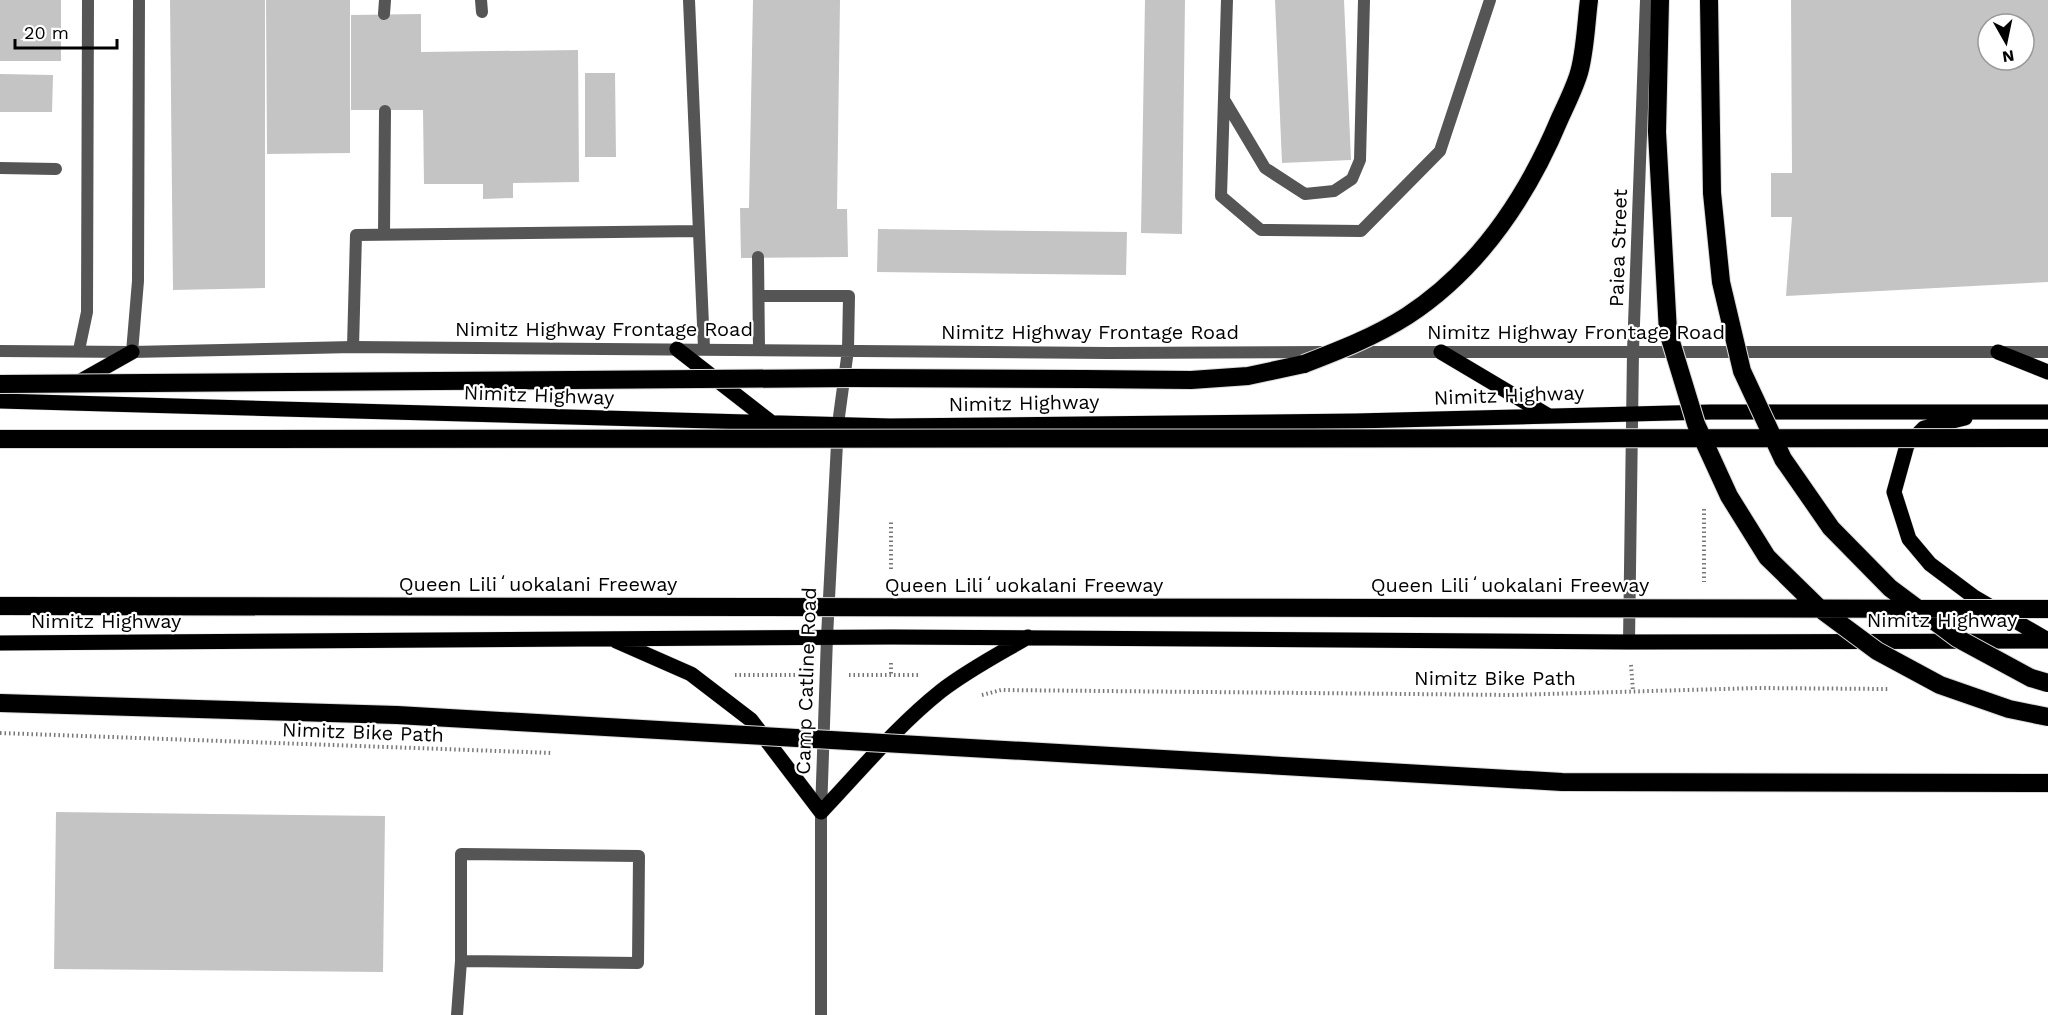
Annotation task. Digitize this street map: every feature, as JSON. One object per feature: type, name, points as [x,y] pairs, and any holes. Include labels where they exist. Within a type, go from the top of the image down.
[{"type":"highway","points":[[0,384],[840,378],[1191,380],[1248,376],[1304,364],[1357,344],[1407,316],[1452,281],[1491,240],[1524,193],[1550,143],[1579,75],[1589,0]]},
{"type":"highway","points":[[1660,0],[1656,132],[1668,332],[1696,424],[1729,495],[1767,557],[1818,608],[1877,651],[1940,685],[2009,709],[2048,717]]},
{"type":"highway","points":[[1709,0],[1712,193],[1721,282],[1742,370],[1783,459],[1831,528],[1890,588],[1957,638],[2031,678],[2048,683]]},
{"type":"highway","points":[[0,439],[2048,438]]},
{"type":"highway","name":"Queen Liliʻuokalani Freeway","points":[[0,606],[2048,609]]},
{"type":"highway","points":[[0,703],[398,715],[1562,782],[2048,783]]},
{"type":"main road","points":[[677,349],[772,423]]},
{"type":"main road","points":[[45,402],[132,352]]},
{"type":"main road","points":[[1441,352],[1547,415]]},
{"type":"main road","points":[[1998,352],[2048,372]]},
{"type":"main road","name":"Nimitz Highway","points":[[0,401],[890,426],[1356,421],[1633,412],[2048,412]]},
{"type":"main road","points":[[1989,412],[1924,428],[1907,446],[1894,492],[1909,539],[1930,564],[1974,597],[2048,640]]},
{"type":"main road","name":"Nimitz Highway","points":[[0,643],[827,637],[1629,642],[2048,640]]},
{"type":"main road","points":[[611,638],[691,674],[751,720],[821,812],[904,726],[942,691],[968,672],[1028,638]]},
{"type":"street","points":[[79,350],[87,312],[88,0]]},
{"type":"street","points":[[132,352],[138,281],[139,0]]},
{"type":"street","points":[[384,14],[385,0]]},
{"type":"street","points":[[689,0],[704,348]]},
{"type":"street","points":[[1227,0],[1221,196],[1261,230],[1361,231],[1440,151],[1490,0]]},
{"type":"street","points":[[1224,99],[1265,168],[1305,194],[1334,191],[1352,179],[1360,160],[1364,0]]},
{"type":"street","name":"Paiea Street","points":[[1629,642],[1633,351],[1646,0]]},
{"type":"street","points":[[384,234],[385,111]]},
{"type":"street","points":[[0,168],[56,169]]},
{"type":"street","points":[[353,347],[356,235],[699,231]]},
{"type":"street","points":[[758,257],[759,349]]},
{"type":"street","name":"Camp Catline Road","points":[[760,296],[849,296],[848,350],[838,424],[827,637],[821,812],[821,1015]]},
{"type":"street","name":"Nimitz Highway Frontage Road","points":[[0,351],[132,352],[353,347],[1109,353],[2048,352]]},
{"type":"street","points":[[457,1015],[461,962],[461,854],[639,856],[638,963],[461,962]]},
{"type":"path","points":[[1704,508],[1704,587]]},
{"type":"path","points":[[891,521],[891,568]]},
{"type":"path","points":[[891,663],[891,675]]},
{"type":"path","points":[[734,675],[801,675]]},
{"type":"path","points":[[868,675],[921,675]]},
{"type":"path","name":"Nimitz Bike Path","points":[[973,697],[1001,690],[1511,695],[1757,688],[1897,689]]},
{"type":"path","name":"Nimitz Bike Path","points":[[0,733],[557,754]]},
{"type":"building","points":[[0,0],[61,0],[61,61],[0,61]]},
{"type":"building","points":[[170,0],[265,0],[265,288],[173,290]]},
{"type":"building","points":[[266,0],[350,0],[350,153],[267,154]]},
{"type":"building","points":[[753,0],[840,0],[837,209],[847,209],[848,257],[741,258],[740,208],[749,208]]},
{"type":"building","points":[[1145,0],[1185,0],[1182,234],[1141,233]]},
{"type":"building","points":[[1275,0],[1344,0],[1351,160],[1282,163]]},
{"type":"building","points":[[1791,0],[2048,0],[2048,282],[1786,296],[1792,217],[1771,217],[1771,173],[1792,173]]},
{"type":"building","points":[[421,14],[421,52],[578,50],[579,182],[513,183],[513,198],[483,199],[483,184],[424,184],[423,110],[351,110],[351,15]]},
{"type":"building","points":[[585,73],[615,73],[616,157],[585,157]]},
{"type":"building","points":[[0,74],[53,75],[52,112],[0,112]]},
{"type":"building","points":[[878,229],[1127,232],[1126,275],[877,272]]},
{"type":"building","points":[[56,812],[385,816],[383,972],[54,969]]}]
